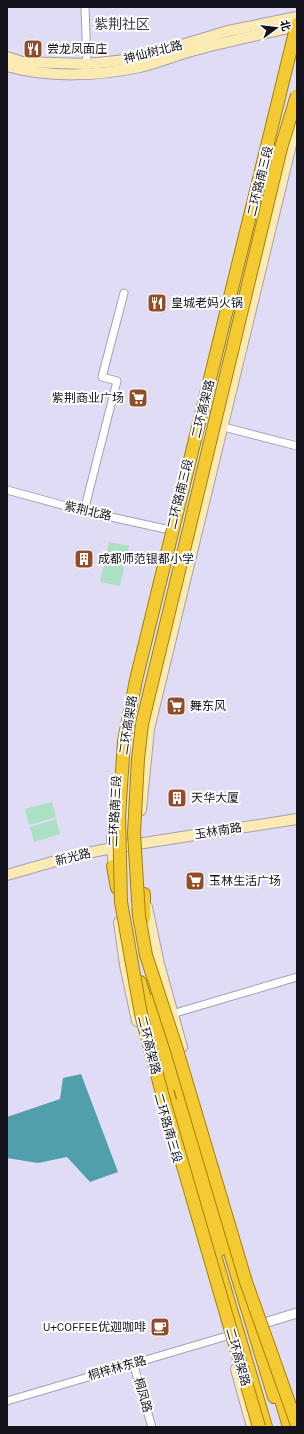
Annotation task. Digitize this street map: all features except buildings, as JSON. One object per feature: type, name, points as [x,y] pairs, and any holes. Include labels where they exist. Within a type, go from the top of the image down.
[{"type":"highway","name":"二环高架路","points":[[258,1427],[141,1014],[121,902],[119,817],[124,741],[136,680],[297,25]]},
{"type":"highway","name":"二环高架路","points":[[291,1423],[246,1282],[177,1050],[146,956],[139,916],[134,833],[138,759],[142,724],[280,155],[297,95]]},
{"type":"highway","points":[[113,866],[124,927],[146,1015],[266,1427]]},
{"type":"highway","points":[[144,894],[144,920],[149,954],[173,1048],[291,1423]]},
{"type":"highway","points":[[129,949],[239,1295],[291,1423]]},
{"type":"highway","points":[[146,956],[165,1038],[239,1295],[273,1427]]},
{"type":"main road","name":"神仙树北路","points":[[7,57],[22,62],[87,64],[136,58],[228,31],[297,17]]},
{"type":"main road","points":[[7,66],[19,69],[55,73],[115,72],[142,66],[199,49],[297,25]]},
{"type":"main road","name":"二环路南三段","points":[[252,1427],[131,997],[125,965],[112,848],[114,804],[125,718],[170,530],[280,106],[297,31]]},
{"type":"main road","name":"二环路南三段","points":[[291,1423],[290,1392],[264,1323],[172,1014],[159,964],[144,894],[139,843],[143,779],[149,729],[224,426],[297,120]]},
{"type":"main road","name":"玉林南路","points":[[139,843],[297,819]]},
{"type":"main road","name":"新光路","points":[[7,875],[73,856],[139,843]]},
{"type":"main road","points":[[195,1186],[198,1233]]},
{"type":"main road","points":[[238,1377],[260,1406]]},
{"type":"street","points":[[85,7],[87,64]]},
{"type":"street","points":[[84,511],[117,381],[102,377],[124,293]]},
{"type":"street","points":[[224,426],[297,446]]},
{"type":"street","name":"紫荆北路","points":[[7,490],[84,511],[170,530]]},
{"type":"street","points":[[172,1014],[297,977]]},
{"type":"street","points":[[264,1323],[297,1313]]},
{"type":"street","name":"桐梓林东路","points":[[7,1401],[227,1336]]},
{"type":"street","name":"桐凤路","points":[[133,1363],[152,1427]]},
{"type":"green space","points":[[109,542],[129,546],[120,586],[100,582]]},
{"type":"green space","points":[[52,802],[56,817],[29,825],[25,809]]},
{"type":"green space","points":[[56,819],[60,834],[34,842],[30,827]]},
{"type":"water","points":[[81,1074],[118,1172],[90,1182],[67,1157],[38,1163],[7,1158],[7,1117],[60,1099],[63,1078]]},
{"type":"place","name":"尝龙凤面庄","points":[[33,49]]},
{"type":"place","name":"皇城老妈火锅","points":[[157,303]]},
{"type":"place","name":"紫荆商业广场","points":[[138,398]]},
{"type":"place","name":"成都师范银都小学","points":[[84,559]]},
{"type":"place","name":"舞东风","points":[[176,706]]},
{"type":"place","name":"天华大厦","points":[[177,798]]},
{"type":"place","name":"玉林生活广场","points":[[195,881]]},
{"type":"place","name":"U+COFFEE优迦咖啡","points":[[160,1327]]},
{"type":"district","name":"紫荆社区","points":[[122,24]]}]
